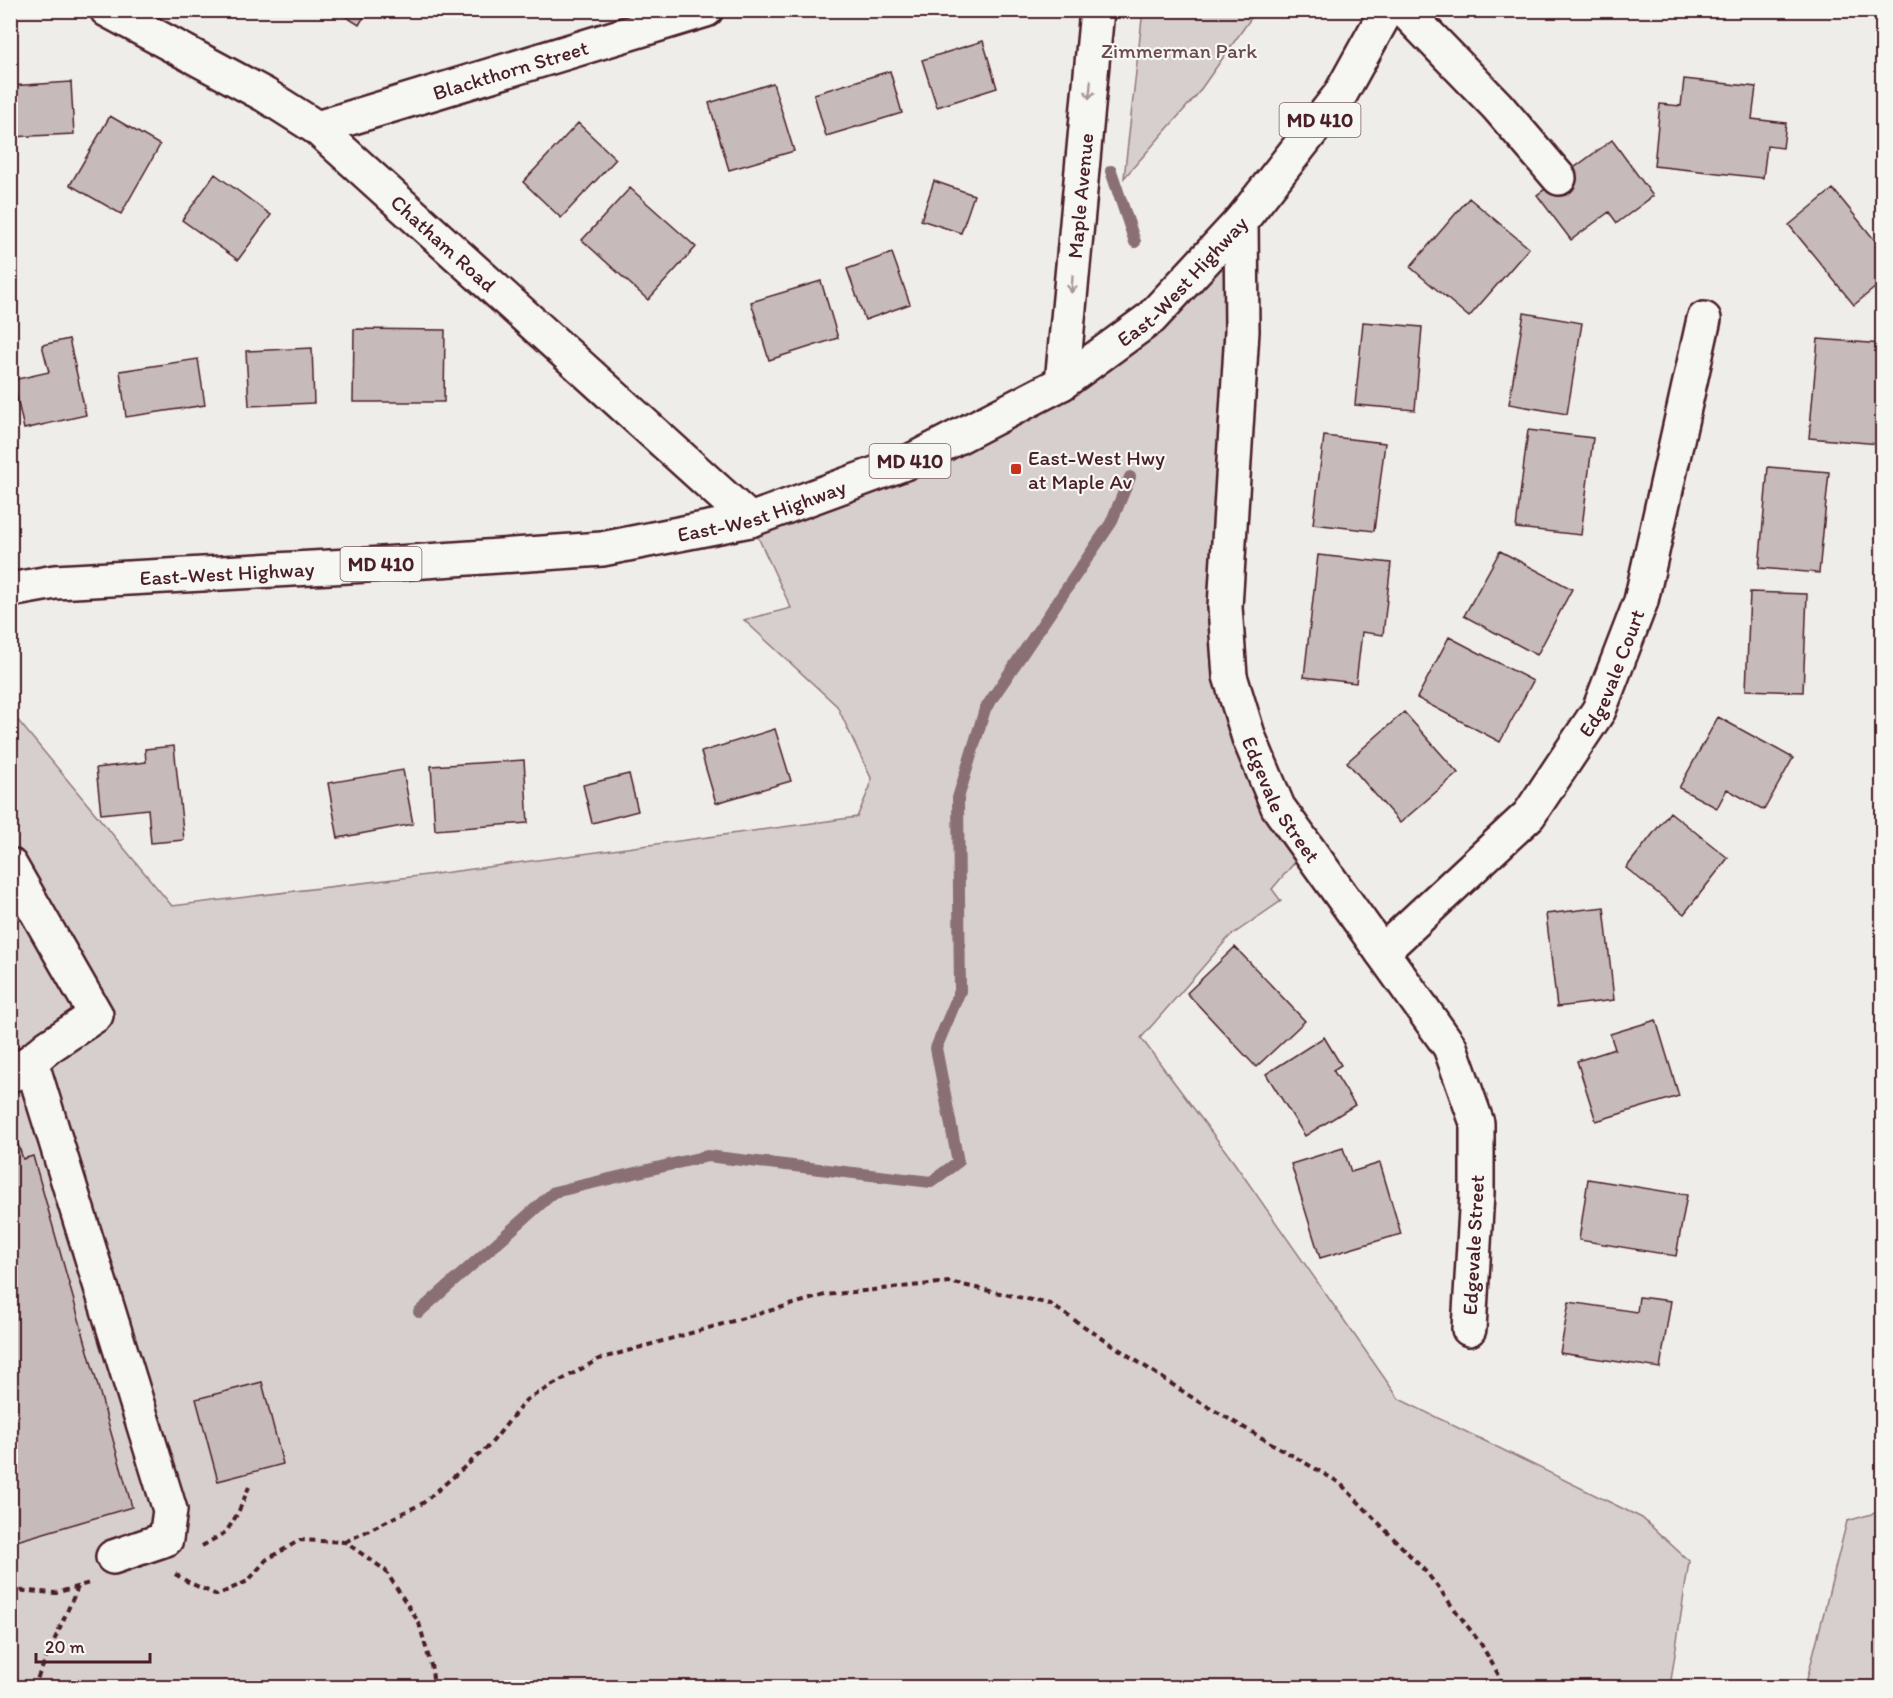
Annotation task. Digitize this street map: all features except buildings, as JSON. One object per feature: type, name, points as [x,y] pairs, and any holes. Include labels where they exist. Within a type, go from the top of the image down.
[{"type":"street","name":"Chatham Road","points":[[107,10],[265,95],[317,128],[750,520]]},
{"type":"street","name":"Blackthorn Street","points":[[317,128],[706,10]]},
{"type":"street","name":"Maple Avenue","points":[[1062,383],[1097,10]]},
{"type":"street","name":"East-West Highway","points":[[10,590],[55,582],[367,565],[602,549],[750,520],[913,460],[1062,383],[1151,318],[1241,221],[1340,95],[1387,10]]},
{"type":"street","points":[[1404,10],[1497,106],[1559,178]]},
{"type":"street","name":"Edgevale Street","points":[[1241,221],[1242,331],[1225,607],[1230,676],[1249,738],[1278,807],[1450,1047],[1477,1123],[1477,1193],[1469,1329]]},
{"type":"street","name":"Edgevale Court","points":[[1382,952],[1529,815],[1599,710],[1641,601],[1704,319]]},
{"type":"street","points":[[10,865],[96,1015],[21,1068],[170,1510],[165,1539],[113,1557]]},
{"type":"path","points":[[173,1573],[217,1595],[248,1581],[266,1560],[300,1540],[345,1542],[423,1503],[489,1446],[526,1400],[599,1359],[825,1295],[949,1282],[1050,1304],[1193,1398],[1340,1483],[1427,1573],[1481,1644],[1506,1688]]},
{"type":"path","points":[[345,1542],[385,1570],[419,1623],[432,1669],[434,1688]]},
{"type":"path","points":[[33,1688],[78,1586]]},
{"type":"green space","name":"Zimmerman Park","points":[[1143,10],[1256,11],[1196,96],[1124,178]]},
{"type":"green space","points":[[1241,221],[1230,676],[1307,848],[1272,889],[1281,901],[1229,937],[1141,1038],[1233,1161],[1399,1399],[1642,1518],[1689,1561],[1670,1687],[11,1687],[11,712],[172,906],[435,874],[857,817],[870,787],[871,778],[837,706],[744,620],[791,608],[750,520],[1062,383]]},
{"type":"green space","points":[[1882,1511],[1882,1687],[1805,1687],[1847,1521]]},
{"type":"waterway","points":[[1111,171],[1135,242]]},
{"type":"waterway","points":[[419,1312],[554,1192],[707,1156],[931,1182],[958,1162],[936,1048],[960,991],[958,798],[985,709],[1111,523],[1130,477]]},
{"type":"place","name":"East-West Hwy at Maple Av","points":[[1016,469]]}]
